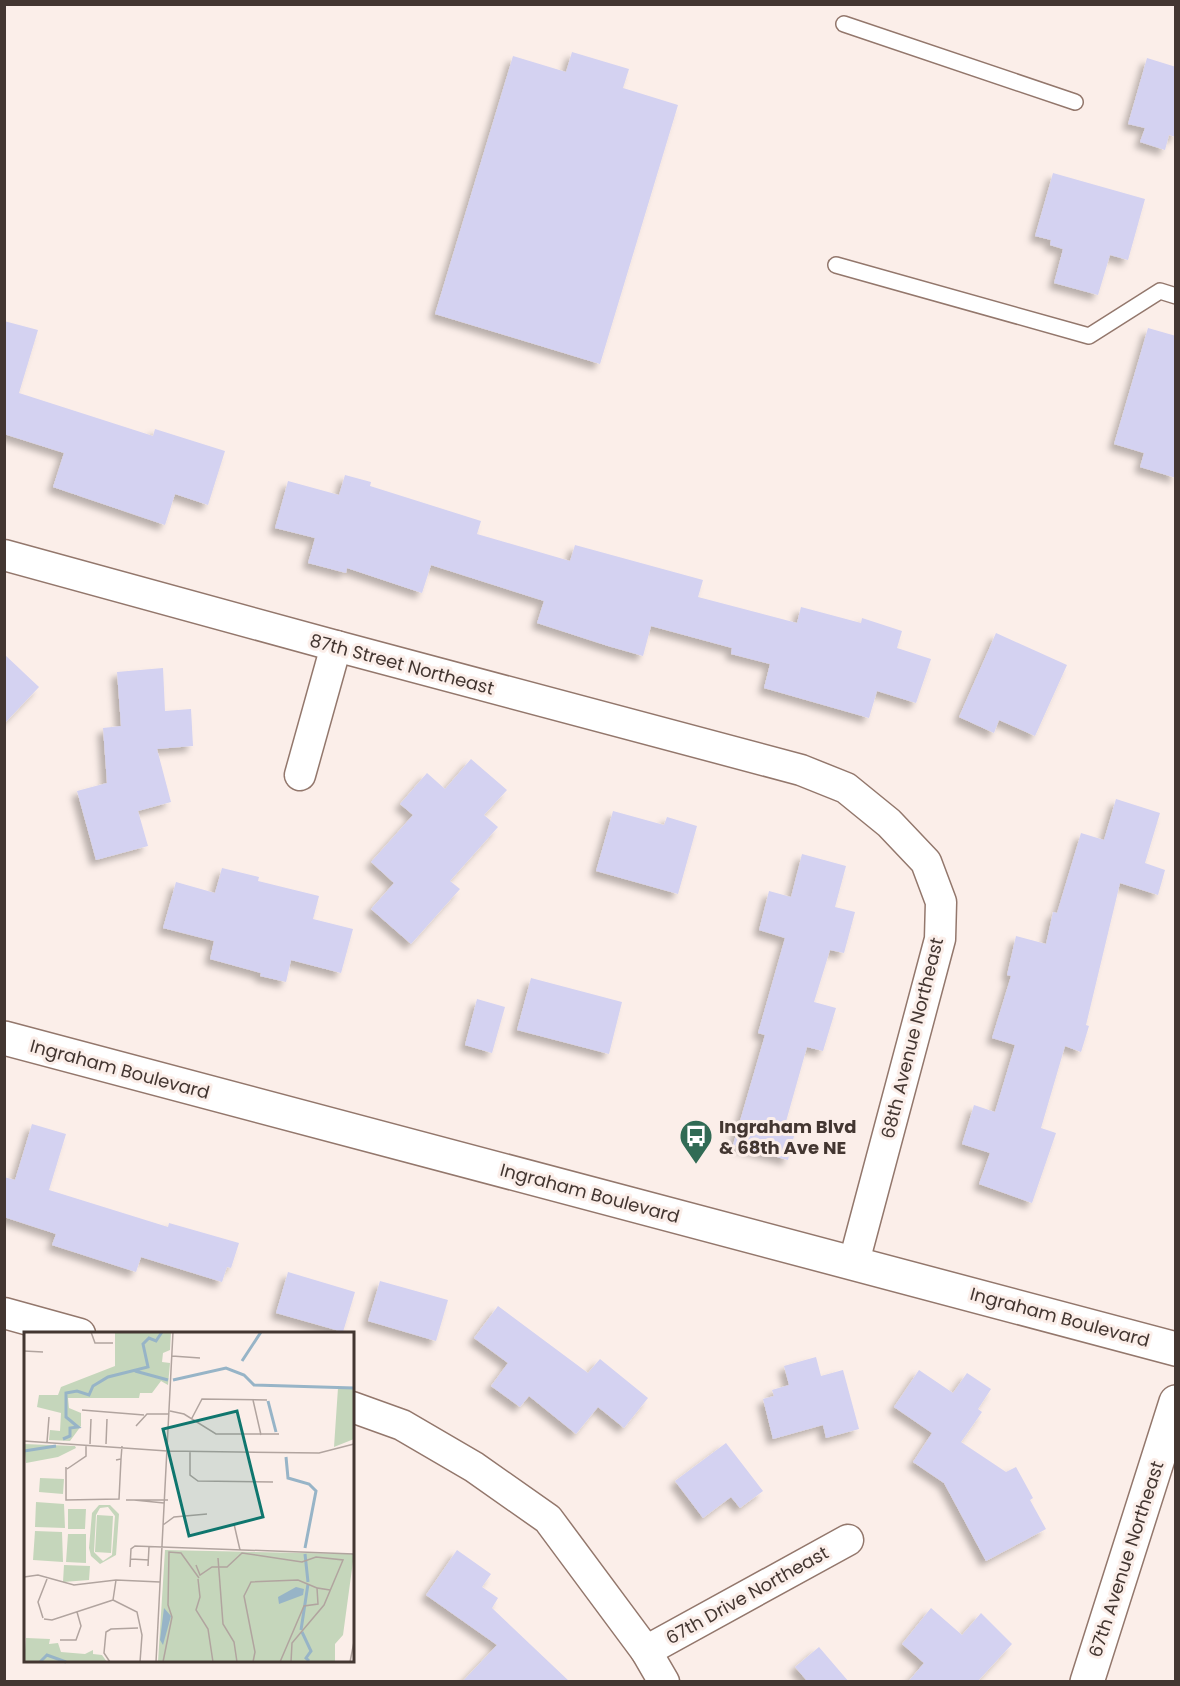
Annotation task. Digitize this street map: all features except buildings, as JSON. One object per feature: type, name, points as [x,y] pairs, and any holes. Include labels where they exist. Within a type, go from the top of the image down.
[{"type":"main road","name":"Ingraham Boulevard","points":[[4,1038],[1176,1348]]},
{"type":"main road","name":"67th Avenue Northeast","points":[[1087,1682],[1176,1402]]},
{"type":"street","name":"87th Street Northeast","points":[[4,555],[801,770]]},
{"type":"street","points":[[300,775],[336,646]]},
{"type":"street","name":"68th Avenue Northeast","points":[[801,770],[846,788],[890,823],[926,862],[941,902],[940,939],[854,1262]]},
{"type":"street","points":[[4,1313],[73,1332]]},
{"type":"street","points":[[354,1408],[402,1425],[474,1467],[548,1519],[645,1651],[664,1682]]},
{"type":"street","name":"67th Drive Northeast","points":[[645,1651],[848,1540]]},
{"type":"lane","points":[[844,24],[1075,102]]},
{"type":"lane","points":[[836,265],[1089,336],[1160,291],[1176,296]]},
{"type":"place","name":"Ingraham Blvd & 68th Ave NE","points":[[696,1165]]}]
